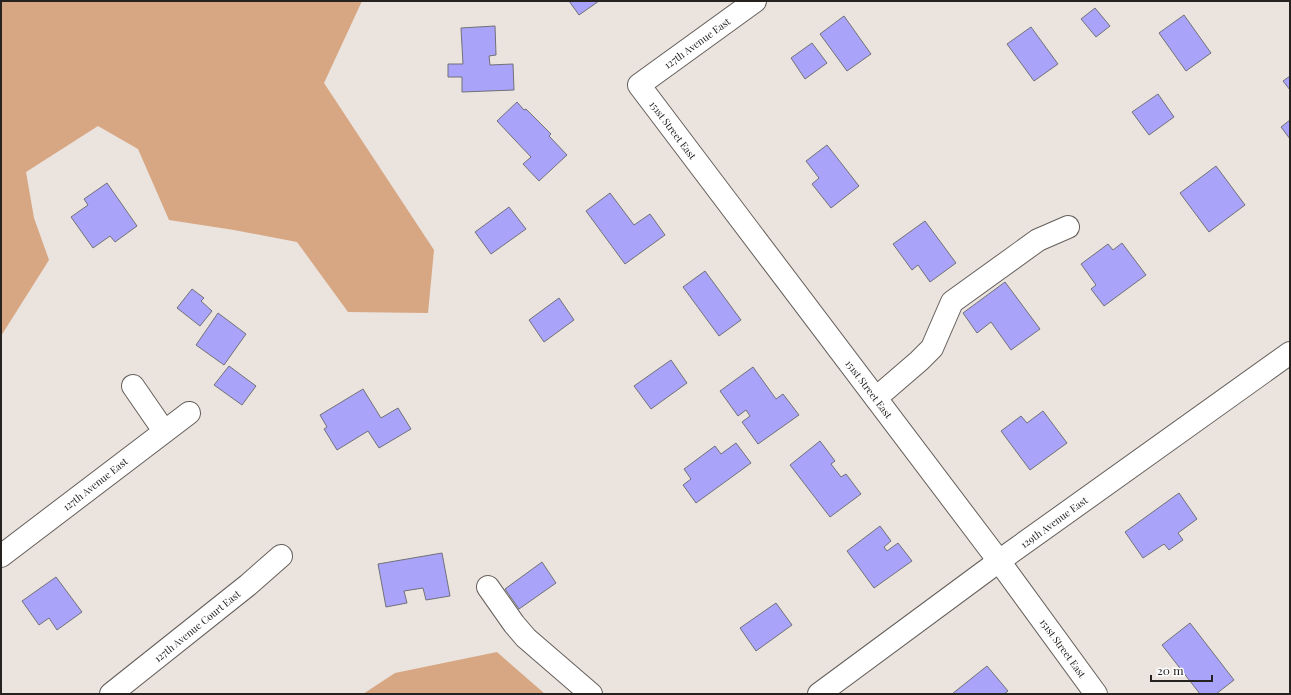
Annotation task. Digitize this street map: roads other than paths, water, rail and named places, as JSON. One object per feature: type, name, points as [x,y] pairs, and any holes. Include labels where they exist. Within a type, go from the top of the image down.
[{"type":"street","name":"127th Avenue East","points":[[639,85],[755,1]]},
{"type":"street","name":"151st Street East","points":[[639,85],[999,561],[1096,694]]},
{"type":"street","points":[[876,398],[932,348],[952,302],[1038,240],[1068,227]]},
{"type":"street","name":"129th Avenue East","points":[[820,694],[999,561],[1290,353]]},
{"type":"street","points":[[133,386],[164,431]]},
{"type":"street","name":"127th Avenue East","points":[[1,556],[189,413]]},
{"type":"street","name":"127th Avenue Court East","points":[[111,694],[248,585],[281,556]]},
{"type":"street","points":[[488,587],[514,624],[526,638],[591,694]]}]
